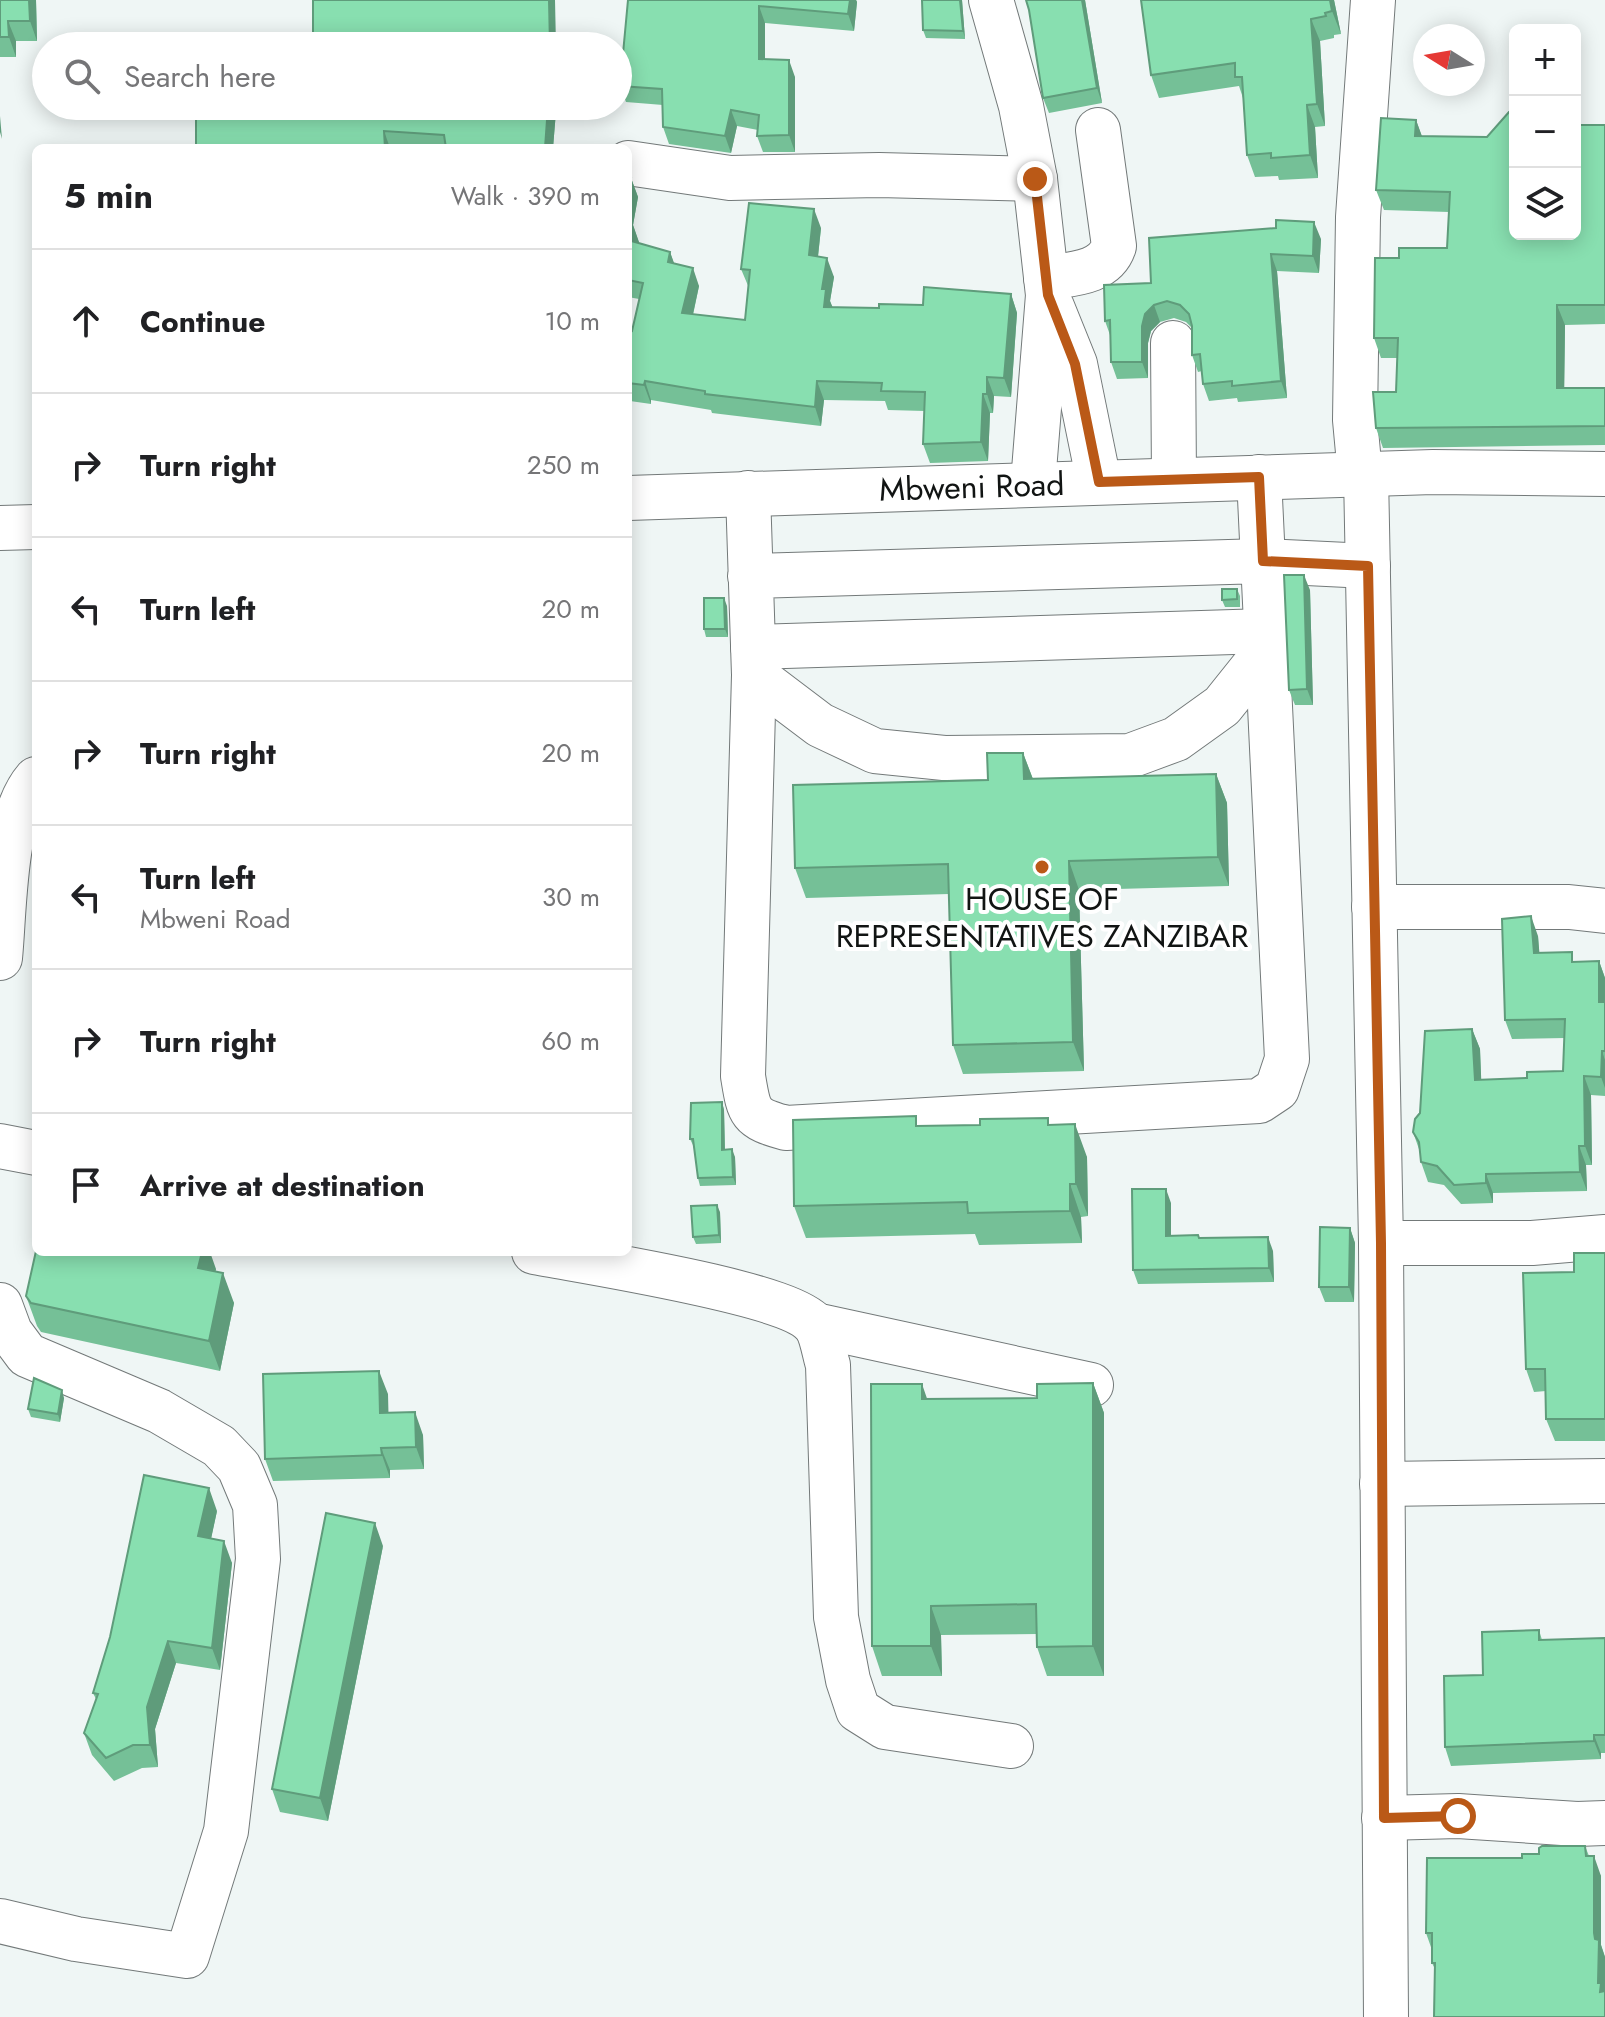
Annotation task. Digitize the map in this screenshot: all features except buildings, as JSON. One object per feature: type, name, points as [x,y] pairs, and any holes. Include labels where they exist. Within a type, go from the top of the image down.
[{"type":"street","points":[[991,0],[1021,106],[1035,179],[1047,287],[1033,483]]},
{"type":"street","points":[[1373,0],[1358,217],[1355,420],[1363,474],[1368,566],[1381,1243],[1386,2017]]},
{"type":"street","points":[[1047,287],[1091,270],[1111,255],[1114,246],[1098,130]]},
{"type":"street","points":[[632,164],[730,178],[879,175],[1035,179]]},
{"type":"street","points":[[1047,287],[1075,364],[1099,482]]},
{"type":"street","points":[[1173,343],[1174,480]]},
{"type":"street","name":"Mbweni Road","points":[[632,498],[1433,472],[1605,474]]},
{"type":"street","points":[[748,493],[753,661],[743,1076],[748,1106],[760,1121],[786,1128],[1259,1101],[1277,1089],[1287,1059],[1259,477]]},
{"type":"street","points":[[750,576],[1263,561],[1368,566]]},
{"type":"street","points":[[753,661],[820,725],[875,751],[944,758],[1130,756],[1176,739],[1222,706],[1266,641]]},
{"type":"street","points":[[753,661],[1266,641]]},
{"type":"street","points":[[0,958],[13,825],[26,790],[32,783]]},
{"type":"street","points":[[1374,907],[1569,907],[1605,911]]},
{"type":"street","points":[[0,1146],[32,1152]]},
{"type":"street","points":[[1381,1243],[1532,1243],[1605,1237]]},
{"type":"street","points":[[554,1256],[746,1294],[795,1311],[815,1325],[1091,1385]]},
{"type":"street","points":[[0,1305],[10,1332],[27,1355],[159,1411],[219,1446],[239,1467],[255,1505],[258,1559],[226,1831],[187,1956],[76,1939],[0,1921]]},
{"type":"street","points":[[815,1325],[828,1365],[836,1617],[848,1680],[858,1710],[885,1727],[1011,1746]]},
{"type":"street","points":[[1382,1484],[1605,1481]]},
{"type":"street","points":[[1384,1818],[1458,1816],[1605,1823]]},
{"type":"place","name":"HOUSE OF REPRESENTATIVES ZANZIBAR","points":[[1042,867]]},
{"type":"route","points":[[1035,179],[1048,295],[1075,364],[1099,482],[1259,477],[1263,561],[1368,566],[1381,1243],[1384,1818],[1458,1816]]}]
